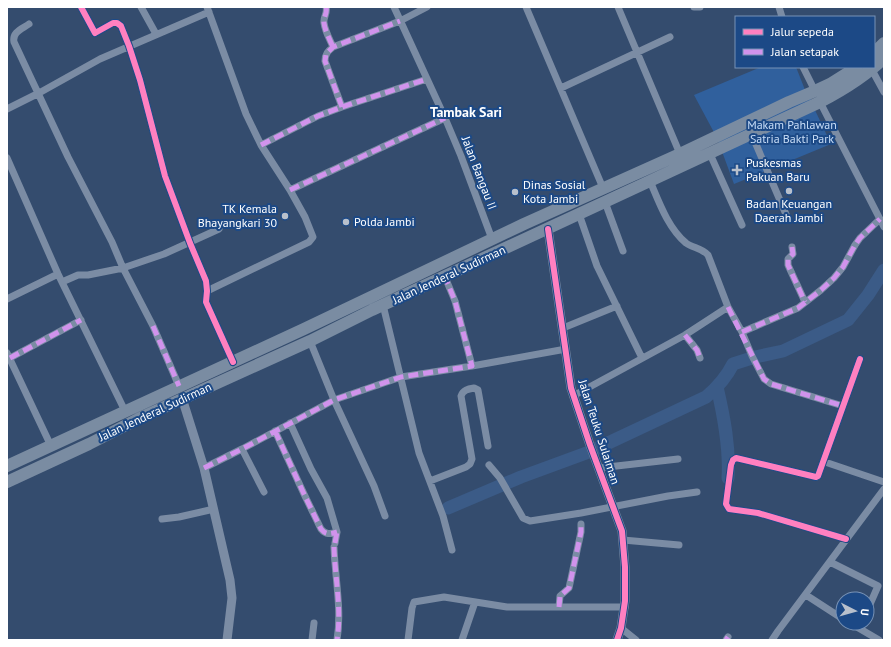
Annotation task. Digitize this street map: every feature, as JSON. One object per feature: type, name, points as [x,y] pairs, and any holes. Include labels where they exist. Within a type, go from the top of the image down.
[{"type":"highway","points":[[875,52],[884,43]]},
{"type":"highway","name":"Jalan Jenderal Sudirman","points":[[875,67],[884,58]]},
{"type":"highway","name":"Jalan Jenderal Sudirman","points":[[7,482],[182,398],[310,341],[578,214],[747,137],[818,97],[830,84],[855,68]]},
{"type":"highway","name":"Jalan Jenderal Sudirman","points":[[7,466],[268,346],[492,239],[680,154],[789,102],[818,97],[844,89],[872,70]]},
{"type":"highway","points":[[737,127],[747,137]]},
{"type":"highway","points":[[458,255],[464,268]]},
{"type":"highway","points":[[367,298],[378,308]]},
{"type":"highway","points":[[268,346],[274,357]]},
{"type":"street","points":[[81,7],[95,33],[113,23],[117,23],[121,26],[129,46],[144,96],[165,176],[206,281],[206,302],[233,362]]},
{"type":"street","points":[[141,7],[156,34]]},
{"type":"street","points":[[326,7],[327,12],[324,19],[324,24],[333,47]]},
{"type":"street","name":"Jalan Bangau II","points":[[394,7],[462,156],[492,239]]},
{"type":"street","points":[[342,107],[325,61],[326,54],[333,47],[400,21],[427,7]]},
{"type":"street","points":[[526,7],[603,188]]},
{"type":"street","points":[[618,7],[636,54],[680,154]]},
{"type":"street","points":[[694,7],[700,7]]},
{"type":"street","points":[[7,109],[100,59],[208,10],[238,96],[246,114],[261,145],[290,190],[313,235],[311,240],[207,291]]},
{"type":"street","points":[[29,24],[15,34],[13,38],[68,157],[153,326],[179,386]]},
{"type":"street","points":[[561,88],[670,37]]},
{"type":"street","points":[[804,68],[884,227]]},
{"type":"street","points":[[872,70],[884,92]]},
{"type":"street","points":[[261,145],[318,116],[427,78]]},
{"type":"street","points":[[290,190],[445,118]]},
{"type":"street","points":[[747,137],[788,219]]},
{"type":"street","points":[[710,154],[742,226]]},
{"type":"street","points":[[7,158],[58,274],[125,411]]},
{"type":"street","points":[[650,181],[675,232],[686,243],[703,250],[708,255],[728,307],[742,332],[764,379],[768,382],[843,406]]},
{"type":"street","points":[[605,202],[623,251]]},
{"type":"street","points":[[578,214],[597,266],[642,358]]},
{"type":"street","points":[[742,332],[788,313],[805,302],[834,278],[843,267],[860,238],[880,219]]},
{"type":"street","points":[[62,282],[78,275],[88,275],[123,268],[164,254],[219,229]]},
{"type":"street","name":"Jalan Teuku Sulaiman","points":[[548,229],[568,371],[573,396],[612,507],[622,529],[624,540],[625,607],[617,640]]},
{"type":"street","points":[[792,247],[793,254],[788,259],[788,265],[805,302]]},
{"type":"street","points":[[7,299],[58,274]]},
{"type":"street","points":[[445,277],[455,301],[472,366]]},
{"type":"street","points":[[563,328],[617,306]]},
{"type":"street","points":[[573,396],[685,335],[728,307]]},
{"type":"street","points":[[378,308],[400,377],[419,453],[445,523],[452,550]]},
{"type":"street","points":[[50,446],[8,356],[80,320]]},
{"type":"street","points":[[685,335],[697,350],[700,358]]},
{"type":"street","points":[[310,341],[334,400],[374,486],[385,516]]},
{"type":"street","points":[[204,468],[334,400],[400,377],[566,350]]},
{"type":"street","points":[[846,539],[758,514],[729,509],[726,506],[731,465],[734,459],[738,458],[816,477],[818,476],[860,359]]},
{"type":"street","points":[[430,481],[466,467],[472,461],[461,396],[465,390],[474,388],[478,390],[488,446]]},
{"type":"street","points":[[182,398],[204,468],[232,589],[227,640]]},
{"type":"street","points":[[290,423],[311,469],[327,498],[337,532],[334,545],[338,612],[337,640]]},
{"type":"street","points":[[275,431],[324,533],[328,534],[337,532]]},
{"type":"street","points":[[242,449],[264,492]]},
{"type":"street","points":[[599,468],[678,459]]},
{"type":"street","points":[[824,462],[884,482]]},
{"type":"street","points":[[489,465],[500,478],[523,518],[530,522],[697,492]]},
{"type":"street","points":[[772,640],[846,539],[883,494]]},
{"type":"street","points":[[162,519],[214,510]]},
{"type":"street","points":[[559,607],[560,596],[569,588],[581,532],[581,524]]},
{"type":"street","points":[[624,540],[679,545]]},
{"type":"street","points":[[830,562],[878,586],[875,593]]},
{"type":"street","points":[[806,595],[835,614]]},
{"type":"street","points":[[408,640],[414,602],[444,597],[507,607],[625,607]]},
{"type":"street","points":[[462,640],[475,602]]},
{"type":"street","points":[[312,640],[314,623]]},
{"type":"street","points":[[621,628],[636,640]]},
{"type":"street","points":[[867,631],[879,640]]},
{"type":"green space","name":"Makam Pahlawan Satria Bakti Park","points":[[759,68],[796,68],[807,95],[809,95],[831,144],[734,184],[717,138],[694,95]]},
{"type":"waterway","points":[[448,508],[521,477],[589,452],[706,397],[728,374],[733,364],[755,357],[783,351],[848,320],[868,295],[884,270]]},
{"type":"waterway","points":[[717,387],[726,432],[728,478]]},
{"type":"marked path","points":[[326,7],[324,23],[326,32],[333,47]]},
{"type":"marked path","points":[[342,107],[325,61],[326,54],[333,47],[400,21]]},
{"type":"marked path","points":[[261,145],[318,116],[427,79]]},
{"type":"marked path","points":[[290,190],[445,118]]},
{"type":"marked path","points":[[742,332],[798,308],[821,290],[843,267],[860,238],[880,219]]},
{"type":"marked path","points":[[792,247],[793,254],[788,259],[788,265],[805,302]]},
{"type":"marked path","points":[[204,468],[334,400],[401,377],[472,366],[455,301],[445,277]]},
{"type":"marked path","points":[[728,307],[764,379],[771,384],[843,406]]},
{"type":"marked path","points":[[10,358],[81,320]]},
{"type":"marked path","points":[[153,326],[179,386]]},
{"type":"marked path","points":[[685,335],[697,350],[700,358]]},
{"type":"marked path","points":[[275,431],[321,529],[328,534],[337,532]]},
{"type":"marked path","points":[[559,607],[560,596],[569,588],[581,532],[581,524]]},
{"type":"marked path","points":[[335,543],[337,532]]},
{"type":"marked path","points":[[334,547],[339,606],[337,640]]},
{"type":"cycle path","points":[[81,7],[95,33],[113,23],[117,23],[121,26],[140,80],[165,176],[206,281],[206,302],[233,362]]},
{"type":"cycle path","points":[[548,229],[571,388],[590,445],[622,531],[625,567],[625,601],[621,628],[617,640]]},
{"type":"cycle path","points":[[846,539],[758,513],[729,509],[726,504],[731,465],[733,460],[736,458],[816,477],[818,476],[860,359]]},
{"type":"place","name":"Puskesmas Pakuan Baru","points":[[737,170]]},
{"type":"place","name":"Badan Keuangan Daerah Jambi","points":[[789,191]]},
{"type":"place","name":"Dinas Sosial Kota Jambi","points":[[515,192]]},
{"type":"place","name":"TK Kemala Bhayangkari 30","points":[[285,216]]},
{"type":"place","name":"Polda Jambi","points":[[346,222]]},
{"type":"district","name":"Tambak Sari","points":[[466,112]]}]
